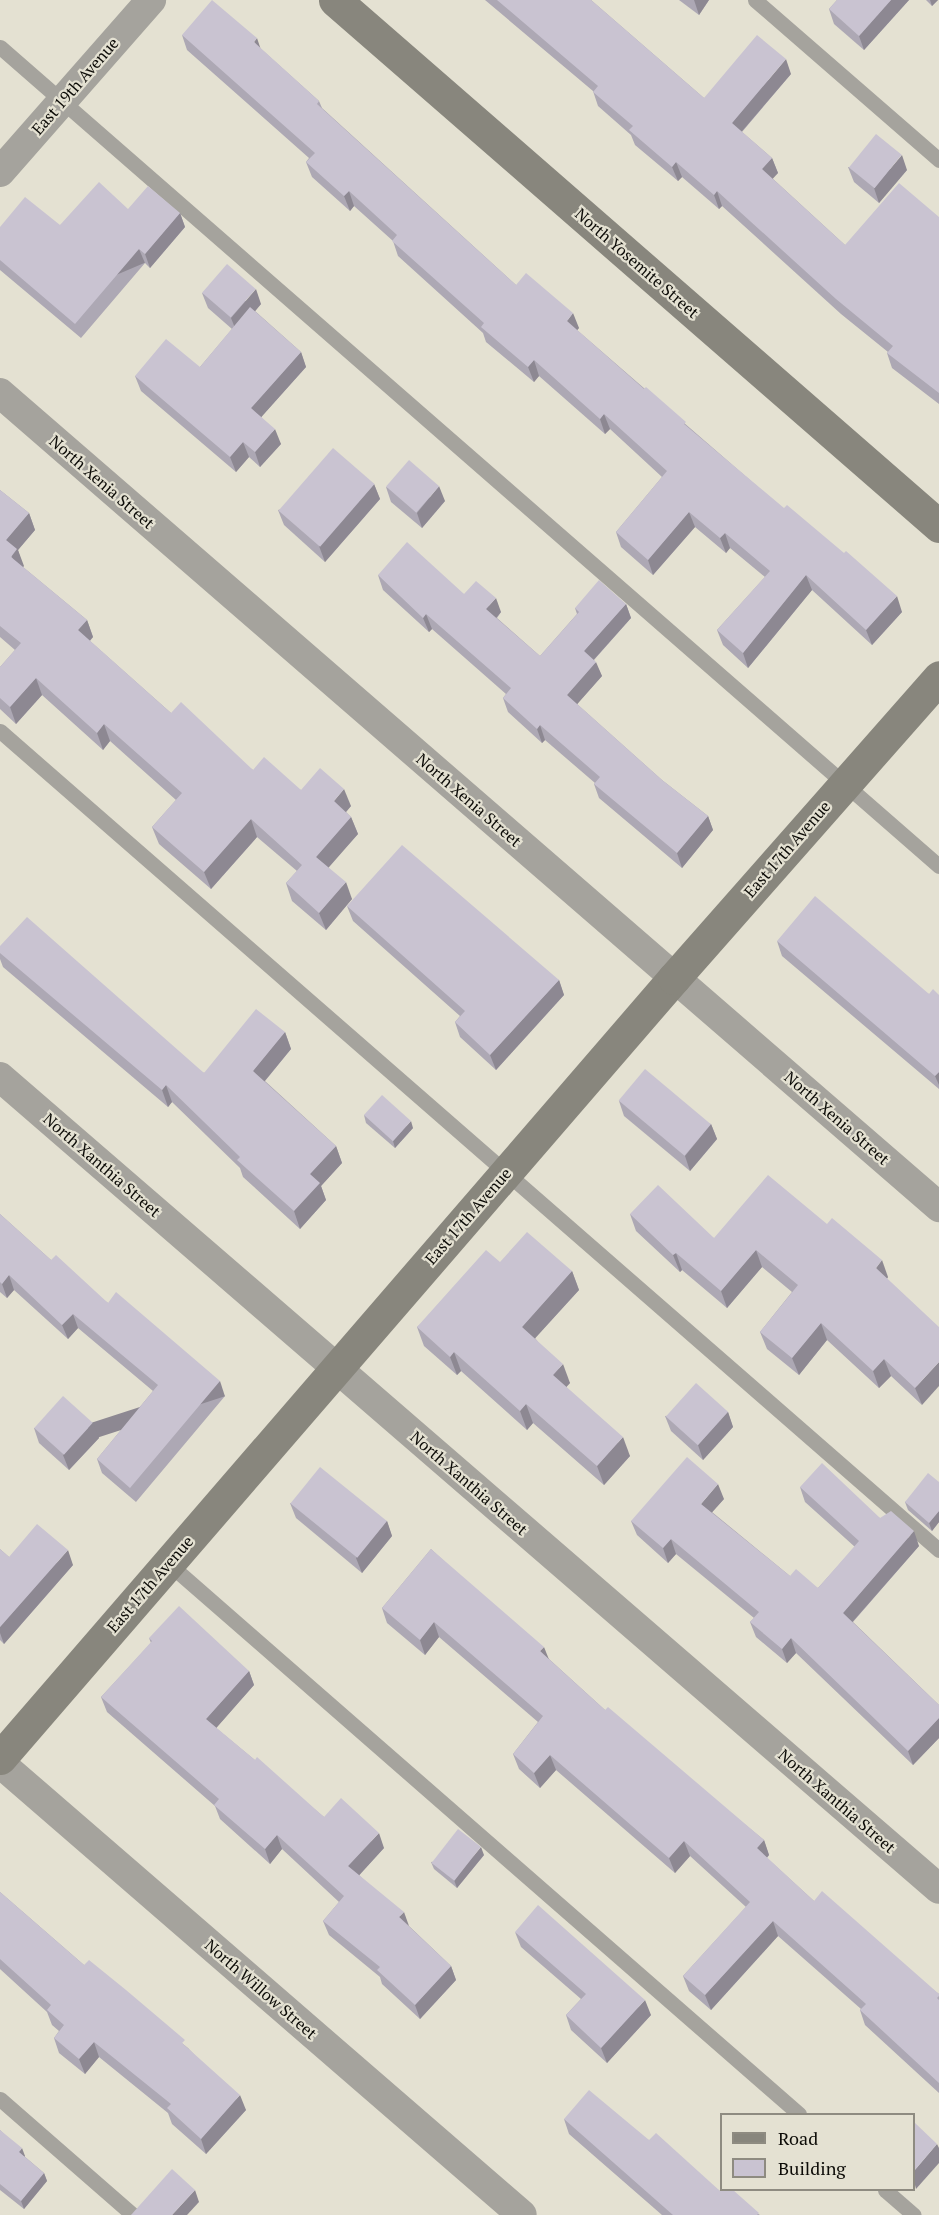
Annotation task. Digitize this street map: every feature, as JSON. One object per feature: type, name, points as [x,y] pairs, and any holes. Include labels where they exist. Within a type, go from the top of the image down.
[{"type":"street","name":"East 19th Avenue","points":[[0,171],[151,0]]},
{"type":"street","name":"North Yosemite Street","points":[[335,0],[939,526]]},
{"type":"street","name":"North Xenia Street","points":[[0,393],[939,1207]]},
{"type":"street","name":"East 17th Avenue","points":[[0,1758],[674,978],[939,676]]},
{"type":"street","name":"North Xanthia Street","points":[[0,1077],[939,1889]]},
{"type":"street","name":"North Willow Street","points":[[0,1763],[522,2215]]},
{"type":"lane","points":[[755,0],[939,160]]},
{"type":"lane","points":[[0,47],[939,866]]},
{"type":"lane","points":[[0,731],[939,1550]]},
{"type":"lane","points":[[168,1563],[797,2113]]},
{"type":"lane","points":[[0,2100],[133,2215]]},
{"type":"lane","points":[[886,2191],[914,2215]]},
{"type":"building","points":[[212,0],[257,38],[254,42],[319,101],[317,104],[516,285],[526,273],[573,313],[567,321],[644,389],[646,387],[686,422],[684,424],[784,508],[787,505],[844,553],[846,551],[897,596],[866,630],[806,575],[743,653],[717,630],[770,571],[725,533],[720,538],[689,512],[648,560],[616,532],[667,471],[604,414],[600,419],[534,360],[528,367],[481,327],[484,323],[392,241],[397,235],[349,191],[344,196],[306,162],[315,153],[182,35]]},
{"type":"building","points":[[497,0],[591,0],[704,98],[757,35],[786,59],[732,123],[772,158],[762,169],[845,245],[899,183],[939,217],[939,393],[887,353],[893,346],[836,299],[717,191],[714,195],[676,162],[672,167],[629,130],[633,126],[593,92],[598,86]]},
{"type":"building","points":[[837,0],[891,0],[859,36],[829,9]]},
{"type":"building","points":[[876,134],[902,155],[875,188],[849,167]]},
{"type":"building","points":[[99,182],[128,209],[148,186],[180,213],[145,254],[139,249],[75,324],[0,260],[0,227],[25,197],[60,225]]},
{"type":"building","points":[[227,264],[256,289],[231,318],[202,293]]},
{"type":"building","points":[[250,307],[301,352],[251,408],[275,429],[255,452],[243,442],[230,457],[135,376],[166,339],[200,367]]},
{"type":"building","points":[[333,448],[375,484],[320,547],[279,511]]},
{"type":"building","points":[[409,460],[439,486],[416,513],[386,486]]},
{"type":"building","points":[[0,490],[29,513],[6,540],[17,549],[11,557],[87,620],[78,630],[171,713],[181,702],[253,770],[264,757],[301,790],[320,768],[344,789],[334,801],[351,817],[316,857],[346,882],[319,913],[286,883],[302,865],[251,819],[204,872],[152,827],[182,793],[104,724],[97,733],[36,678],[10,707],[0,698],[0,667],[21,643],[0,626]]},
{"type":"building","points":[[407,542],[464,594],[476,581],[496,598],[486,609],[540,656],[579,612],[575,608],[599,580],[626,604],[584,651],[596,662],[567,695],[662,780],[708,816],[677,853],[594,784],[600,777],[540,725],[537,729],[503,698],[511,688],[426,614],[423,618],[378,575]]},
{"type":"building","points":[[402,845],[559,980],[490,1055],[455,1022],[465,1011],[347,906]]},
{"type":"building","points":[[815,896],[929,994],[933,989],[939,995],[939,1072],[935,1076],[777,941]]},
{"type":"building","points":[[27,917],[204,1073],[256,1009],[285,1032],[253,1071],[336,1146],[310,1174],[320,1183],[294,1211],[237,1160],[240,1157],[166,1085],[162,1090],[0,953],[0,946]]},
{"type":"building","points":[[645,1069],[711,1124],[685,1156],[619,1100]]},
{"type":"building","points":[[382,1095],[411,1121],[393,1141],[364,1115]]},
{"type":"building","points":[[768,1175],[827,1224],[832,1218],[882,1260],[876,1268],[939,1327],[939,1362],[915,1388],[884,1359],[873,1371],[821,1323],[792,1358],[760,1332],[798,1285],[756,1250],[721,1291],[676,1253],[673,1255],[630,1214],[658,1185],[714,1238]]},
{"type":"building","points":[[0,1214],[51,1260],[56,1255],[108,1303],[116,1292],[220,1381],[130,1488],[97,1459],[158,1385],[73,1314],[62,1325],[9,1275],[2,1284],[0,1282]]},
{"type":"building","points":[[527,1232],[572,1271],[522,1327],[563,1364],[553,1375],[623,1437],[597,1466],[526,1404],[520,1411],[454,1352],[450,1357],[417,1327],[486,1250],[500,1262]]},
{"type":"building","points":[[696,1383],[728,1412],[698,1445],[666,1416]]},
{"type":"building","points":[[63,1396],[93,1423],[64,1455],[34,1428]]},
{"type":"building","points":[[687,1457],[718,1484],[701,1504],[790,1576],[796,1569],[818,1588],[859,1541],[800,1487],[822,1463],[880,1518],[891,1511],[914,1531],[843,1613],[939,1705],[939,1718],[908,1751],[791,1638],[782,1649],[750,1622],[759,1612],[671,1539],[663,1548],[631,1521]]},
{"type":"building","points":[[320,1467],[387,1521],[357,1558],[290,1504]]},
{"type":"building","points":[[928,1473],[939,1482],[939,1511],[929,1523],[905,1502]]},
{"type":"building","points":[[37,1524],[68,1550],[0,1627],[0,1549],[9,1557]]},
{"type":"building","points":[[431,1549],[544,1647],[540,1651],[605,1710],[608,1707],[764,1840],[757,1848],[814,1901],[822,1891],[939,1994],[937,1998],[939,2000],[939,2083],[860,2010],[866,2004],[773,1921],[705,1995],[683,1976],[750,1902],[684,1841],[669,1858],[550,1755],[534,1773],[513,1754],[543,1716],[434,1622],[420,1640],[382,1608]]},
{"type":"building","points":[[179,1606],[249,1671],[206,1719],[255,1760],[257,1757],[324,1817],[341,1798],[379,1833],[348,1866],[404,1912],[399,1917],[451,1966],[415,2005],[377,1970],[380,1967],[323,1921],[344,1896],[277,1835],[265,1849],[214,1805],[219,1799],[101,1697],[152,1641],[149,1638]]},
{"type":"building","points":[[458,1829],[481,1847],[454,1881],[432,1863]]},
{"type":"building","points":[[0,1892],[84,1965],[89,1960],[126,1990],[185,2040],[182,2043],[240,2095],[201,2139],[167,2108],[171,2104],[94,2042],[79,2059],[54,2038],[64,2025],[47,2010],[51,2005],[0,1959]]},
{"type":"building","points":[[538,1905],[645,2000],[601,2048],[566,2015],[586,1994],[515,1932]]},
{"type":"building","points":[[589,2090],[649,2140],[656,2133],[720,2191],[734,2191],[759,2213],[757,2215],[673,2215],[564,2119]]},
{"type":"building","points":[[915,2123],[937,2144],[915,2170]]},
{"type":"building","points":[[0,2130],[22,2148],[19,2152],[44,2173],[21,2201],[0,2184]]},
{"type":"building","points":[[172,2169],[195,2190],[172,2215],[131,2215]]}]
